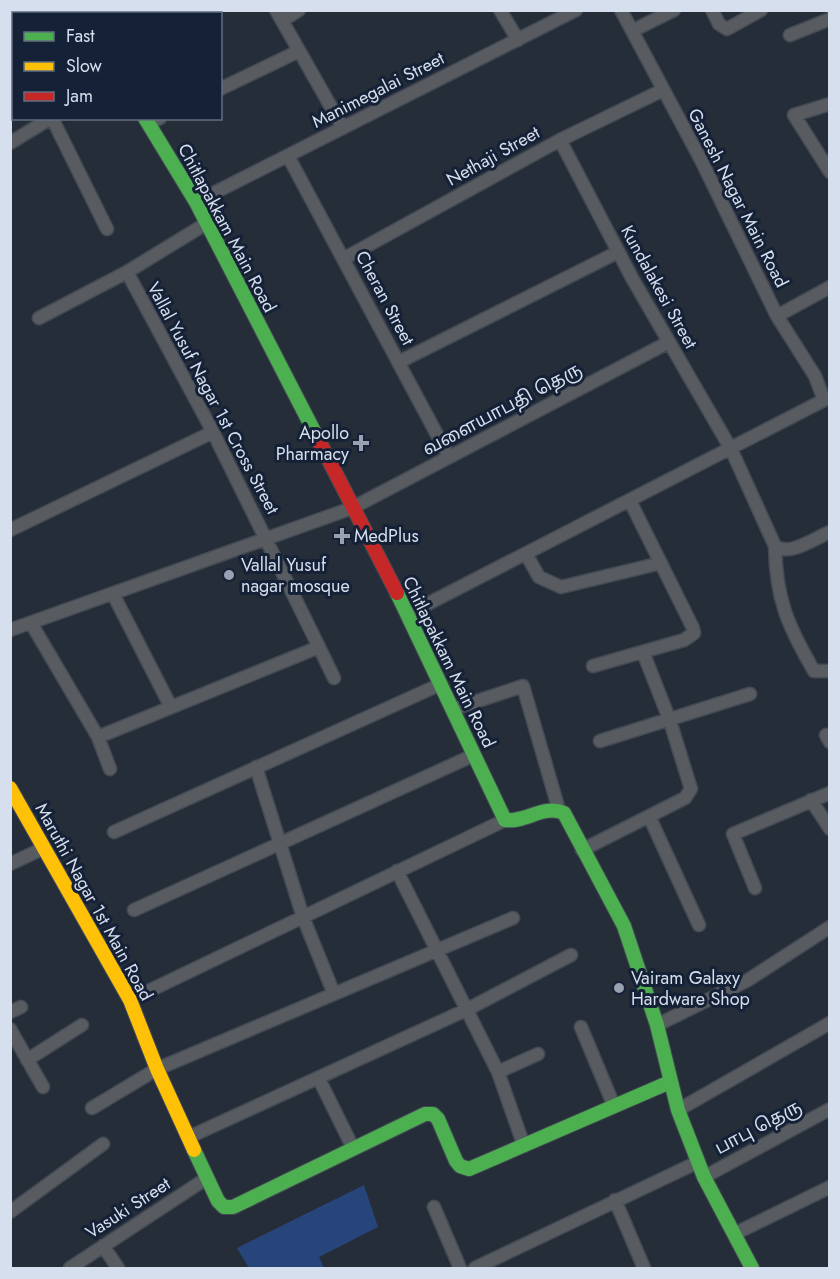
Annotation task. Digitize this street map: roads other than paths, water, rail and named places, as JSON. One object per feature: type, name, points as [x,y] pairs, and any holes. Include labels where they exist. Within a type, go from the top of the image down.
[{"type":"street","points":[[299,10],[279,16],[344,128]]},
{"type":"street","points":[[500,10],[518,40]]},
{"type":"street","name":"Manimegalai Street","points":[[196,202],[576,10]]},
{"type":"street","name":"Ganesh Nagar Main Road","points":[[621,10],[707,171],[777,316],[827,399]]},
{"type":"street","points":[[632,31],[674,10]]},
{"type":"street","points":[[712,10],[719,24],[727,29],[761,10]]},
{"type":"street","points":[[790,35],[830,19]]},
{"type":"street","points":[[222,84],[299,51]]},
{"type":"street","name":"Nethaji Street","points":[[343,259],[560,140],[663,90]]},
{"type":"street","points":[[830,104],[794,115],[830,171]]},
{"type":"street","points":[[12,137],[47,120]]},
{"type":"street","points":[[52,120],[107,229]]},
{"type":"street","name":"Chitlapakkam Main Road","points":[[152,120],[408,614],[506,820]]},
{"type":"street","name":"Kundalakesi Street","points":[[560,140],[618,252],[731,449],[775,546],[781,602],[789,629],[814,671],[830,671]]},
{"type":"street","name":"Cheran Street","points":[[288,156],[449,457]]},
{"type":"street","points":[[39,318],[127,272],[207,223]]},
{"type":"street","points":[[399,362],[618,252]]},
{"type":"street","name":"Vallal Yusuf Nagar 1st Cross Street","points":[[127,272],[213,432],[334,678]]},
{"type":"street","points":[[777,316],[830,287]]},
{"type":"street","name":"வளையாபதி தெரு","points":[[10,630],[352,508],[669,342]]},
{"type":"street","points":[[408,614],[827,399]]},
{"type":"street","points":[[10,530],[213,432]]},
{"type":"street","points":[[593,666],[684,640],[694,633],[630,501]]},
{"type":"street","points":[[775,546],[785,550],[792,549],[830,532]]},
{"type":"street","points":[[526,554],[539,577],[561,587],[661,563]]},
{"type":"street","points":[[113,594],[171,708]]},
{"type":"street","points":[[31,623],[98,737],[110,769]]},
{"type":"street","points":[[98,737],[319,647]]},
{"type":"street","points":[[582,850],[685,798],[691,789],[670,721],[643,652]]},
{"type":"street","points":[[114,831],[441,684]]},
{"type":"street","points":[[453,709],[523,686],[559,810],[568,819],[582,850],[604,885],[624,926],[657,1025],[678,1110],[704,1177],[752,1269]]},
{"type":"street","points":[[600,741],[670,721],[750,694]]},
{"type":"street","points":[[134,910],[474,755]]},
{"type":"street","points":[[256,767],[303,917],[334,994]]},
{"type":"street","name":"Maruthi Nagar 1st Main Road","points":[[10,788],[130,1000],[157,1069],[218,1201],[227,1208],[353,1148]]},
{"type":"street","points":[[755,888],[733,834],[830,793]]},
{"type":"street","points":[[811,800],[830,829]]},
{"type":"street","points":[[130,1000],[506,820],[515,822],[547,810],[559,810]]},
{"type":"street","points":[[649,816],[699,925]]},
{"type":"street","points":[[10,864],[44,848]]},
{"type":"street","points":[[397,871],[498,1072],[524,1146]]},
{"type":"street","points":[[92,1108],[157,1069],[513,918]]},
{"type":"street","points":[[657,1025],[748,980],[830,927]]},
{"type":"street","points":[[189,1137],[468,1009],[571,955]]},
{"type":"street","points":[[678,1110],[830,1023]]},
{"type":"street","points":[[27,1060],[82,1025]]},
{"type":"street","points":[[581,1027],[614,1106]]},
{"type":"street","points":[[10,1029],[43,1087]]},
{"type":"street","points":[[498,1072],[538,1054]]},
{"type":"street","points":[[318,1079],[353,1148],[429,1113],[438,1119],[456,1161],[464,1168],[474,1168],[670,1082]]},
{"type":"street","name":"பாபு தெரு","points":[[704,1177],[830,1109]]},
{"type":"street","points":[[10,1212],[103,1144]]},
{"type":"street","points":[[476,1269],[615,1200],[698,1162]]},
{"type":"street","name":"Vasuki Street","points":[[70,1269],[207,1178]]},
{"type":"street","points":[[734,1234],[830,1186]]},
{"type":"street","points":[[615,1200],[644,1269]]},
{"type":"street","points":[[434,1207],[460,1269]]},
{"type":"street","points":[[103,1246],[118,1269]]},
{"type":"place","name":"Apollo Pharmacy","points":[[361,443]]},
{"type":"place","name":"MedPlus","points":[[342,536]]},
{"type":"place","name":"Vallal Yusuf nagar mosque","points":[[229,575]]},
{"type":"place","name":"Vairam Galaxy Hardware Shop","points":[[619,988]]}]
